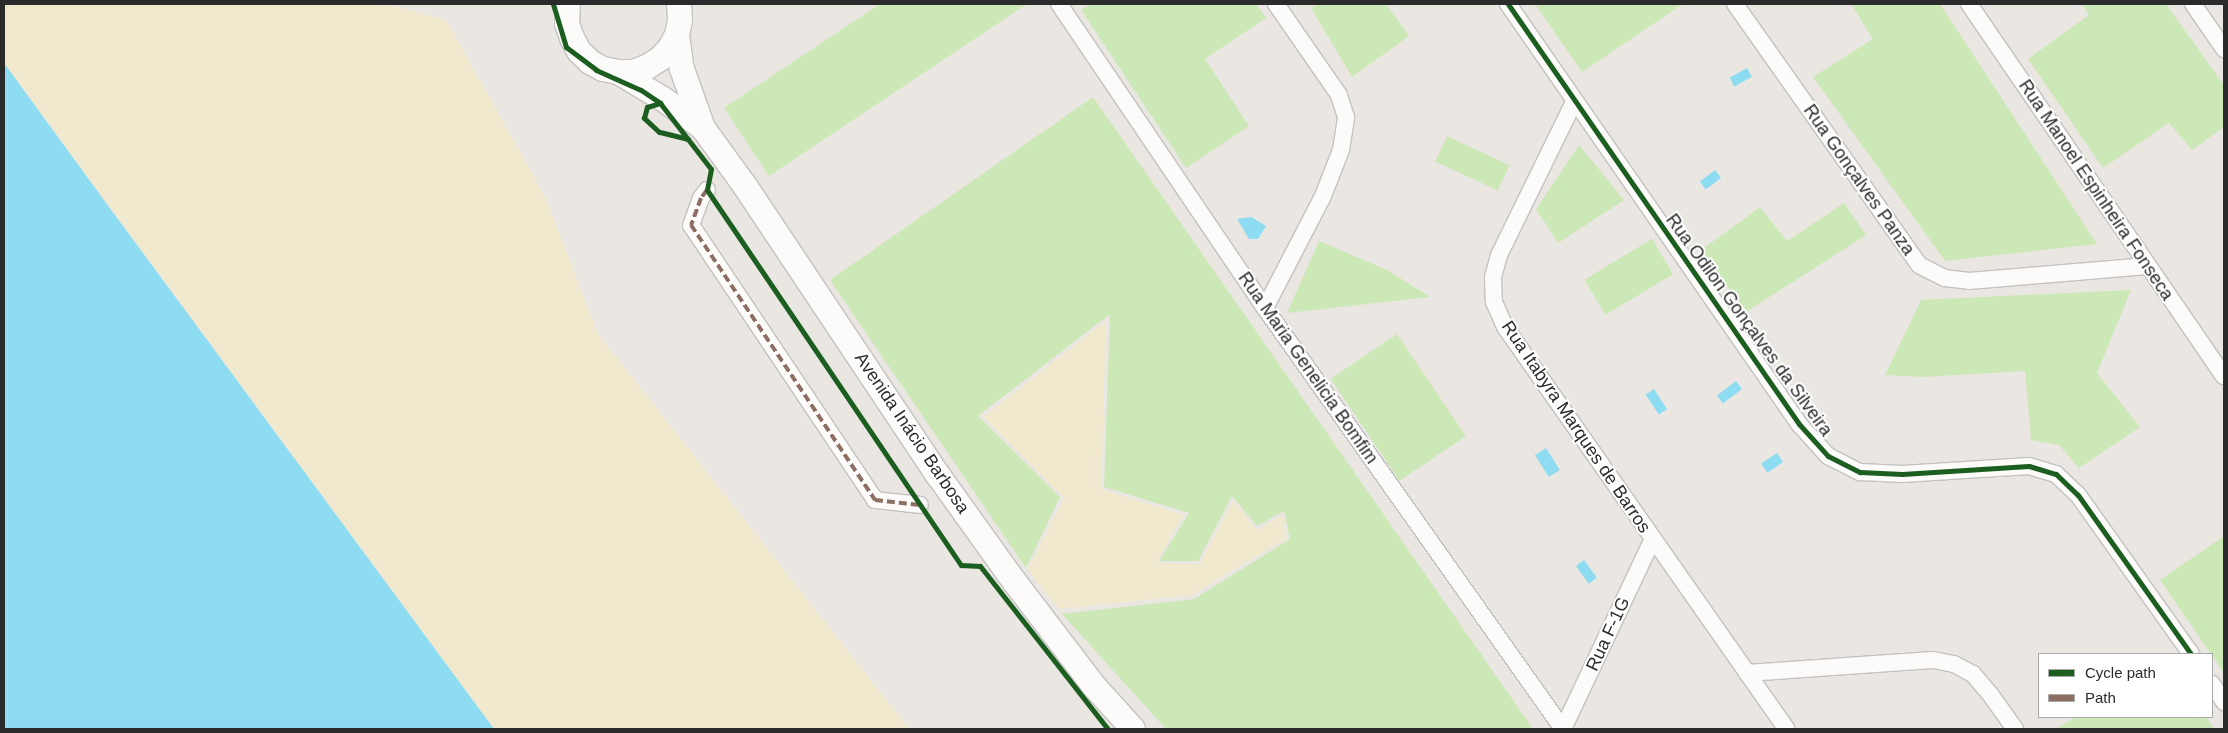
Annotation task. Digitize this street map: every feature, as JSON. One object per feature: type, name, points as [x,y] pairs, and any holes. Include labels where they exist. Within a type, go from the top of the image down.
[{"type":"main road","points":[[568,4],[567,24],[579,51],[590,62],[603,69],[618,72],[633,72],[654,63],[670,48],[677,35],[681,5]]},
{"type":"main road","name":"Avenida Inácio Barbosa","points":[[677,35],[682,69],[703,128],[745,186],[938,475],[1009,574],[1094,686],[1133,729]]},
{"type":"main road","name":"Avenida Inácio Barbosa","points":[[618,72],[663,99],[703,128]]},
{"type":"street","name":"Rua Maria Genelicia Bomfim","points":[[1059,4],[1265,308],[1563,729]]},
{"type":"street","points":[[1265,308],[1322,196],[1341,150],[1346,117],[1339,95],[1276,4]]},
{"type":"street","name":"Rua Odilon Gonçalves da Silveira","points":[[1508,4],[1574,102],[1799,424],[1828,456],[1860,472],[1902,474],[2029,466],[2056,474],[2078,494],[2190,653]]},
{"type":"street","name":"Rua Gonçalves Panza","points":[[1735,4],[1919,265],[1945,278],[1969,281],[2147,266]]},
{"type":"street","name":"Rua Manoel Espinheira Fonseca","points":[[1969,4],[2224,376]]},
{"type":"street","points":[[2193,4],[2224,49]]},
{"type":"street","name":"Rua Itabyra Marques de Barros","points":[[1574,102],[1498,255],[1493,278],[1494,302],[1505,327],[1787,729]]},
{"type":"street","points":[[707,190],[701,198],[691,225],[875,500],[920,505]]},
{"type":"street","name":"Rua F-1G","points":[[1563,729],[1654,539]]},
{"type":"street","points":[[1747,673],[1933,660],[1954,664],[1973,674],[2015,729]]},
{"type":"street","points":[[2213,686],[2224,702]]},
{"type":"green space","points":[[880,4],[1027,4],[769,176],[724,108]]},
{"type":"green space","points":[[1091,4],[1256,4],[1266,18],[1205,59],[1249,126],[1186,168],[1081,10]]},
{"type":"green space","points":[[1318,4],[1386,4],[1409,36],[1352,77],[1311,8]]},
{"type":"green space","points":[[1535,4],[1683,4],[1582,72]]},
{"type":"green space","points":[[1851,4],[1940,4],[2097,244],[1945,261],[1813,77],[1873,39]]},
{"type":"green space","points":[[2082,4],[2166,4],[2224,85],[2224,127],[2192,150],[2169,123],[2103,168],[2028,59],[2089,15]]},
{"type":"green space","points":[[1093,97],[1533,729],[1166,729],[1062,614],[1194,599],[1290,539],[1284,511],[1257,526],[1232,496],[1198,561],[1159,561],[1189,513],[1104,487],[1110,314],[978,416],[1060,497],[1026,568],[830,280]]},
{"type":"green space","points":[[1447,136],[1510,165],[1498,191],[1435,161]]},
{"type":"green space","points":[[1579,145],[1624,200],[1558,243],[1536,209]]},
{"type":"green space","points":[[1844,203],[1866,235],[1746,312],[1701,250],[1760,207],[1787,241]]},
{"type":"green space","points":[[1652,239],[1673,274],[1605,315],[1584,280]]},
{"type":"green space","points":[[1319,241],[1387,270],[1430,297],[1287,313]]},
{"type":"green space","points":[[2131,290],[2097,373],[2140,427],[2079,468],[2059,445],[2031,440],[2025,371],[1923,377],[1885,375],[1921,300]]},
{"type":"green space","points":[[1397,334],[1466,436],[1399,481],[1331,379]]},
{"type":"green space","points":[[2224,536],[2224,673],[2213,657],[2213,653],[2210,653],[2160,580]]},
{"type":"green space","points":[[2073,718],[2207,718],[2214,729],[2056,729]]},
{"type":"sand","points":[[4,4],[386,4],[446,20],[545,197],[598,334],[909,729],[494,729],[4,63]]},
{"type":"sand","points":[[1106,321],[1101,489],[1183,515],[1156,563],[1200,564],[1233,501],[1257,530],[1282,516],[1286,538],[1192,595],[1059,609],[1028,570],[1064,498],[983,417]]},
{"type":"water","points":[[4,63],[106,203],[494,729],[4,729]]},
{"type":"water","points":[[1747,68],[1752,77],[1734,86],[1730,78]]},
{"type":"water","points":[[1715,170],[1721,178],[1706,189],[1700,181]]},
{"type":"water","points":[[1251,217],[1266,226],[1258,239],[1249,239],[1237,219]]},
{"type":"water","points":[[1736,381],[1742,389],[1723,403],[1717,395]]},
{"type":"water","points":[[1654,389],[1667,409],[1659,415],[1646,394]]},
{"type":"water","points":[[1546,448],[1560,470],[1549,477],[1535,455]]},
{"type":"water","points":[[1777,453],[1783,462],[1767,473],[1761,464]]},
{"type":"water","points":[[1584,560],[1597,578],[1589,584],[1576,566]]},
{"type":"marked path","points":[[707,190],[701,198],[691,225],[875,500],[920,505]]},
{"type":"cycle path","points":[[553,4],[566,47],[596,70],[641,90],[660,103]]},
{"type":"cycle path","points":[[1508,4],[1799,424],[1828,456],[1860,472],[1902,474],[2029,466],[2056,474],[2078,495],[2190,653]]},
{"type":"cycle path","points":[[688,139],[659,132],[644,118],[647,107],[660,103],[711,169],[707,190],[961,565],[980,566],[1108,729]]}]
